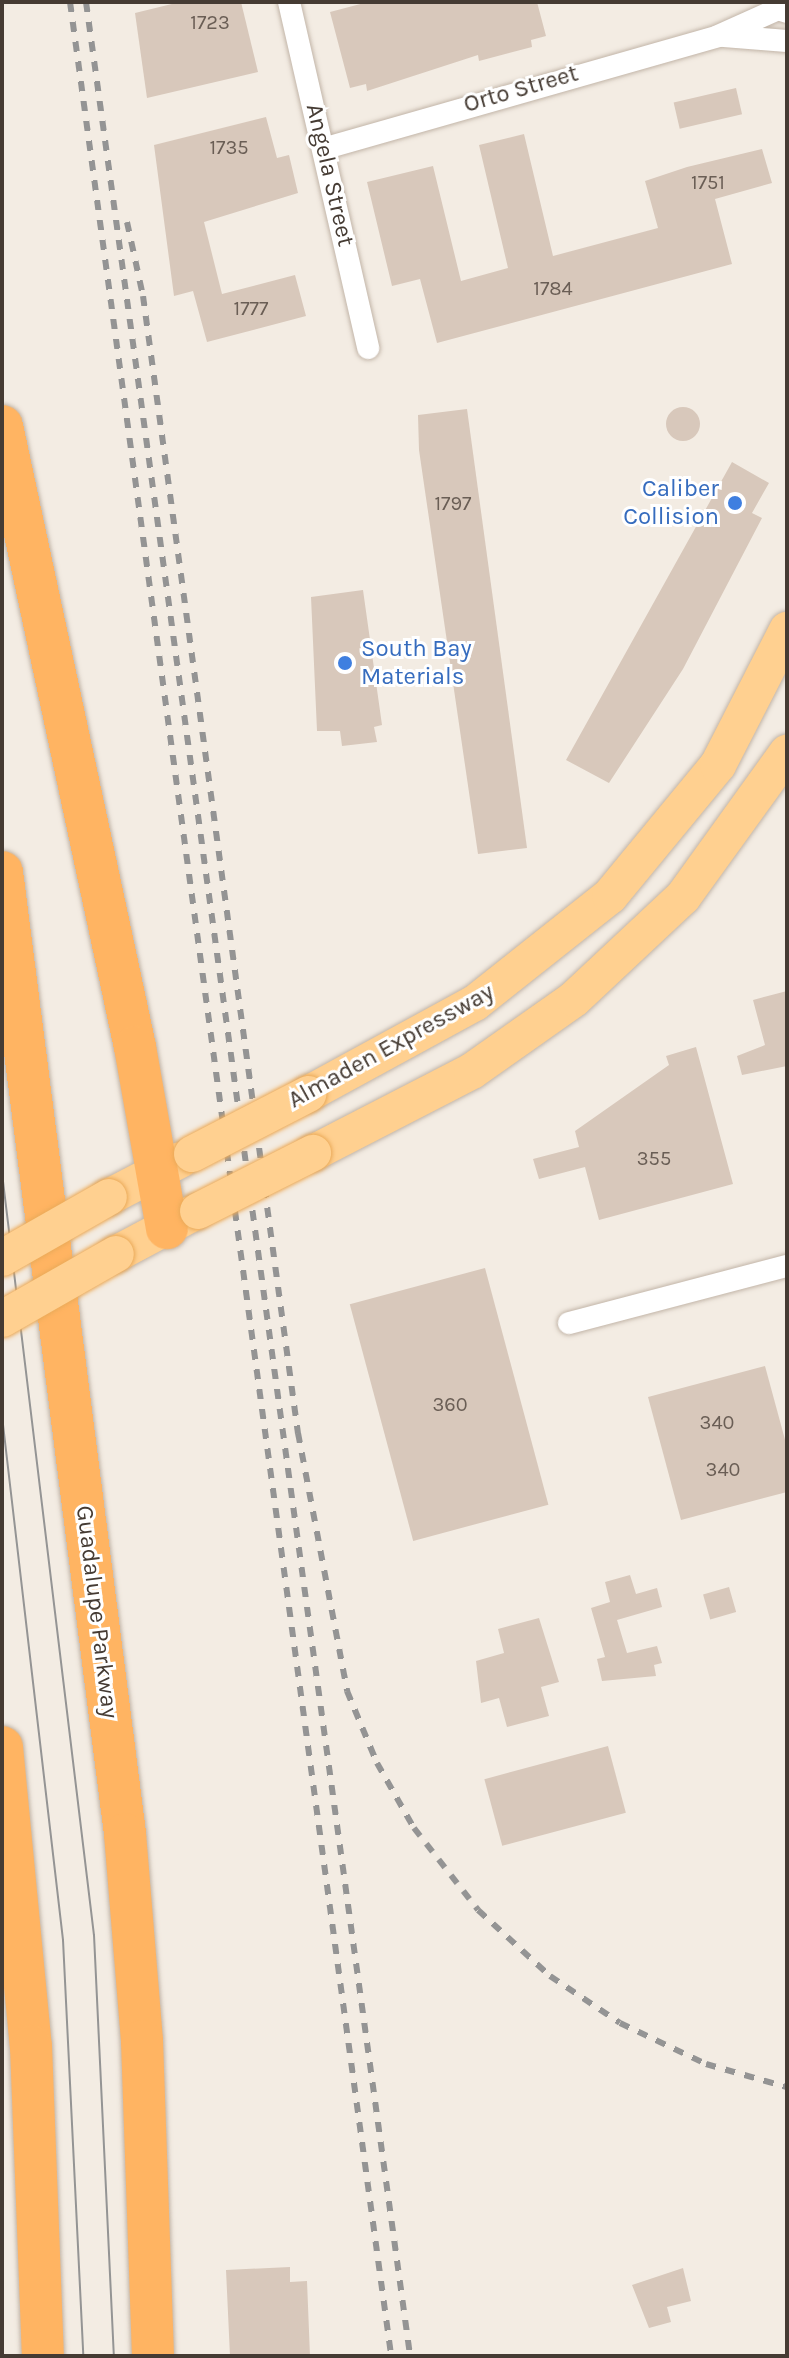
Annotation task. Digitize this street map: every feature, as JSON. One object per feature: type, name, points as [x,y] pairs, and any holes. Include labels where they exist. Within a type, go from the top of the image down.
[{"type":"highway","points":[[2,426],[175,1162],[182,1219]]},
{"type":"highway","name":"Guadalupe Parkway","points":[[2,872],[125,1834],[145,2082],[153,2356]]},
{"type":"highway","points":[[2,1747],[31,2046],[43,2356]]},
{"type":"main road","name":"Almaden Expressway","points":[[2,1258],[109,1197],[475,1003],[610,896],[718,765],[787,630]]},
{"type":"main road","points":[[2,1319],[182,1219],[472,1071],[585,989],[683,897],[787,753]]},
{"type":"street","name":"Angela Street","points":[[289,2],[326,148],[368,348]]},
{"type":"street","name":"Orto Street","points":[[326,148],[718,36],[778,9],[787,12]]},
{"type":"street","name":"Orto Street","points":[[718,36],[787,41]]},
{"type":"street","points":[[569,1323],[787,1266]]},
{"type":"building","points":[[180,2],[241,2],[258,72],[147,98],[135,13]]},
{"type":"building","points":[[368,2],[537,2],[546,36],[531,40],[532,47],[479,61],[478,55],[367,91],[366,84],[350,88],[330,12]]},
{"type":"building","points":[[736,88],[742,114],[680,129],[674,102]]},
{"type":"building","points":[[266,117],[277,158],[289,155],[298,193],[204,222],[222,294],[295,275],[306,316],[207,342],[193,291],[174,296],[154,145]]},
{"type":"building","points":[[524,134],[553,256],[658,228],[645,181],[687,167],[762,149],[772,183],[715,199],[732,264],[437,343],[420,279],[392,286],[367,182],[433,166],[461,281],[508,268],[479,145]]},
{"type":"building","points":[[683,407],[695,412],[700,424],[695,436],[683,441],[671,436],[666,424],[671,412]]},
{"type":"building","points":[[467,409],[527,848],[478,854],[419,450],[418,415]]},
{"type":"building","points":[[732,462],[769,483],[752,513],[762,518],[683,669],[609,783],[566,760]]},
{"type":"building","name":"South Bay Materials","points":[[363,590],[382,725],[374,727],[377,742],[342,746],[340,731],[317,731],[311,597]]},
{"type":"building","points":[[787,991],[787,1066],[742,1075],[737,1056],[765,1045],[753,1000]]},
{"type":"building","points":[[696,1047],[733,1184],[599,1220],[585,1167],[539,1179],[533,1159],[579,1147],[575,1131],[669,1065],[666,1056]]},
{"type":"building","points":[[485,1268],[548,1505],[413,1541],[350,1304]]},
{"type":"building","points":[[765,1366],[787,1447],[787,1492],[681,1520],[648,1397]]},
{"type":"building","points":[[630,1575],[636,1594],[657,1588],[662,1607],[617,1620],[627,1653],[657,1646],[662,1663],[654,1665],[656,1676],[602,1681],[597,1659],[605,1657],[591,1608],[610,1602],[605,1582]]},
{"type":"building","points":[[729,1587],[736,1612],[710,1619],[703,1594]]},
{"type":"building","points":[[539,1618],[559,1682],[541,1687],[549,1716],[507,1727],[499,1698],[481,1703],[476,1661],[504,1653],[498,1629]]},
{"type":"building","points":[[608,1746],[626,1813],[502,1846],[484,1779]]},
{"type":"building","points":[[290,2267],[290,2282],[307,2281],[310,2356],[230,2356],[226,2270]]},
{"type":"building","points":[[683,2268],[691,2301],[667,2307],[671,2322],[649,2328],[632,2285]]},
{"type":"tram line","points":[[2,1173],[94,1935],[114,2356]]},
{"type":"tram line","points":[[2,1416],[63,1940],[83,2356]]},
{"type":"railway","points":[[70,2],[391,2356]]},
{"type":"railway","points":[[86,2],[410,2356]]},
{"type":"railway","points":[[127,222],[143,296],[298,1433],[347,1691],[377,1763],[414,1828],[478,1910],[550,1976],[620,2023],[706,2064],[787,2087]]},
{"type":"place","name":"Caliber Collision","points":[[735,503]]},
{"type":"place","name":"South Bay Materials","points":[[345,663]]}]
